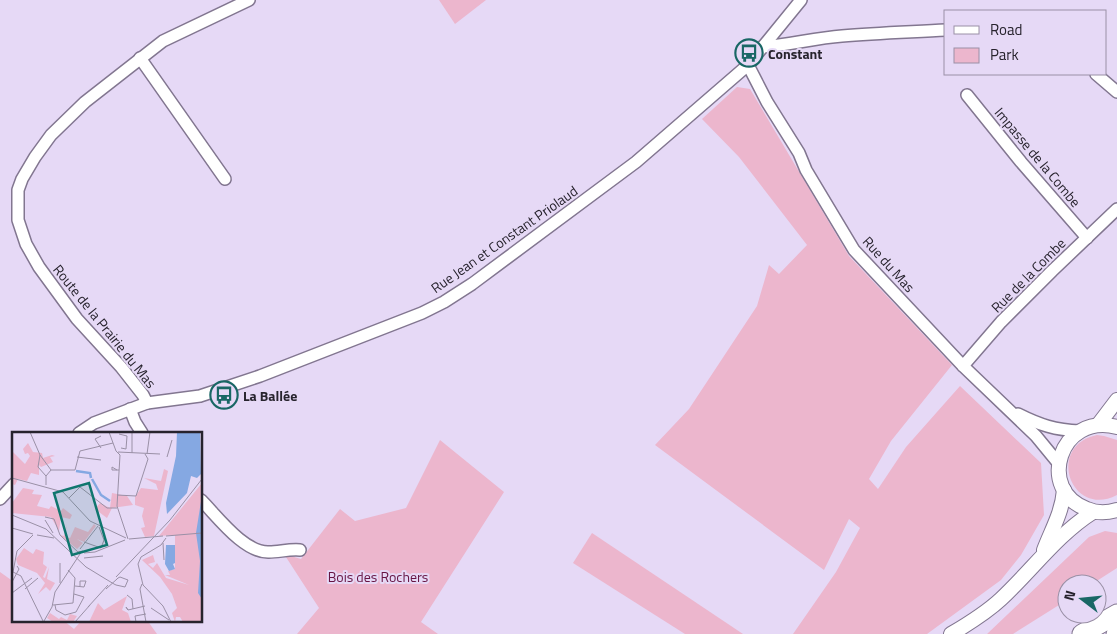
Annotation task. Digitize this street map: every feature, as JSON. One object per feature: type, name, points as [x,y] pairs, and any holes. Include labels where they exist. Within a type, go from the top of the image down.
[{"type":"highway","points":[[1082,634],[1117,614]]},
{"type":"street","name":"Route de la Prairie du Mas","points":[[147,403],[121,367],[77,319],[39,267],[21,232],[18,220],[17,202],[22,179],[51,135],[84,102],[163,41],[249,0]]},
{"type":"street","name":"Rue Jean et Constant Priolaud","points":[[80,432],[94,423],[147,403],[188,398],[214,392],[422,313],[444,302],[472,284],[636,162],[748,65],[801,0]]},
{"type":"street","points":[[762,47],[786,46],[806,40],[843,35],[944,30]]},
{"type":"street","points":[[140,58],[225,179]]},
{"type":"street","name":"Rue du Mas","points":[[748,65],[767,102],[800,153],[806,170],[854,250],[964,366],[1036,436],[1059,464]]},
{"type":"street","points":[[1097,75],[1117,92]]},
{"type":"street","name":"Impasse de la Combe","points":[[967,95],[1021,162],[1087,238]]},
{"type":"street","name":"Rue de la Combe","points":[[964,366],[1002,322],[1117,209]]},
{"type":"street","points":[[1098,425],[1117,400]]},
{"type":"street","points":[[130,409],[141,432]]},
{"type":"street","name":"Rue du Mas","points":[[1007,409],[1056,430],[1080,431]]},
{"type":"street","points":[[1041,556],[1059,517],[1063,503],[1064,490],[1059,473],[1059,464],[1065,445],[1080,431],[1098,425],[1117,427]]},
{"type":"street","points":[[0,499],[12,486]]},
{"type":"street","points":[[1064,490],[1076,504],[1093,512],[1116,511]]},
{"type":"street","points":[[202,501],[238,538],[250,547],[259,551],[269,552],[289,549],[300,550]]},
{"type":"street","points":[[951,634],[980,616],[1000,600],[1041,556],[1093,512]]},
{"type":"green space","points":[[439,0],[486,0],[455,24]]},
{"type":"green space","points":[[737,87],[750,89],[849,256],[952,365],[891,441],[869,479],[878,489],[906,447],[960,386],[1041,463],[1044,515],[1021,555],[1001,580],[927,634],[793,634],[836,572],[860,528],[849,519],[824,570],[655,445],[689,409],[757,306],[769,265],[779,274],[807,245],[739,157],[702,119]]},
{"type":"green space","points":[[1097,435],[1117,440],[1117,495],[1101,500],[1087,497],[1077,489],[1070,478],[1068,465],[1072,452],[1081,442]]},
{"type":"green space","name":"Bois des Rochers","points":[[440,440],[504,492],[421,622],[438,634],[297,634],[319,608],[284,554],[301,559],[340,509],[355,521],[406,508]]},
{"type":"green space","points":[[1105,531],[1117,533],[1117,568],[1107,574],[1057,574],[1057,606],[1013,634],[987,634],[1089,537]]},
{"type":"green space","points":[[592,533],[743,634],[685,634],[573,563]]},
{"type":"green space","points":[[0,572],[12,581],[12,622],[65,622],[74,629],[80,622],[148,622],[157,634],[0,634]]},
{"type":"place","name":"Constant","points":[[749,53]]},
{"type":"place","name":"La Ballée","points":[[224,395]]}]
